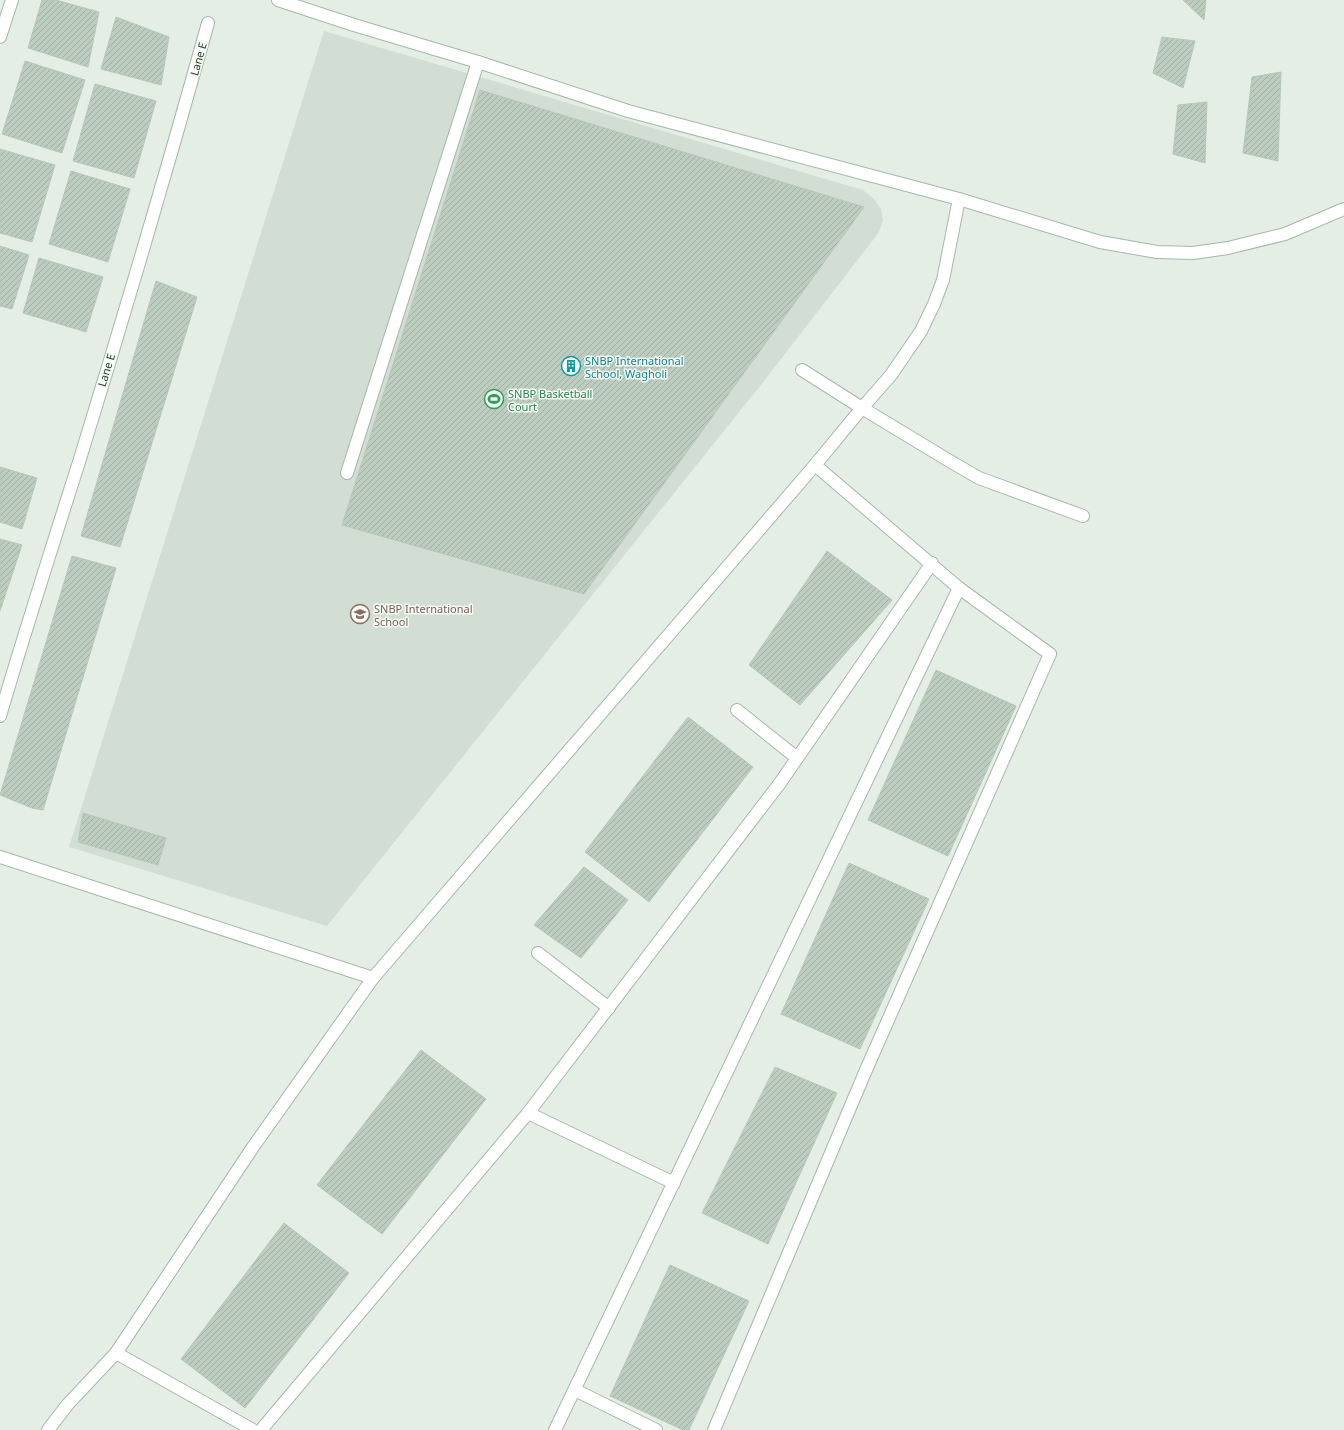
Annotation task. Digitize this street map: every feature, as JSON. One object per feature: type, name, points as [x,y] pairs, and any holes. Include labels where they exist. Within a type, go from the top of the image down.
[{"type":"street","points":[[0,37],[12,0]]},
{"type":"street","points":[[278,0],[354,25],[478,62],[628,111],[959,199],[1100,242],[1157,252],[1193,253],[1228,248],[1285,234],[1344,209]]},
{"type":"street","name":"Lane E","points":[[0,716],[40,581],[79,462],[156,206],[208,23]]},
{"type":"street","points":[[347,472],[478,62]]},
{"type":"street","points":[[48,1430],[68,1404],[116,1353],[253,1147],[373,978],[816,465],[891,375],[921,331],[934,304],[943,280],[959,199]]},
{"type":"street","points":[[802,370],[979,478],[1083,516]]},
{"type":"street","points":[[714,1430],[866,1070],[1050,654],[959,588],[932,563],[816,465]]},
{"type":"street","points":[[261,1430],[528,1113],[775,790],[932,563]]},
{"type":"street","points":[[555,1430],[959,588]]},
{"type":"street","points":[[737,710],[797,758]]},
{"type":"street","points":[[0,857],[373,978]]},
{"type":"street","points":[[538,953],[609,1008]]},
{"type":"street","points":[[528,1113],[674,1183]]},
{"type":"street","points":[[116,1353],[253,1430]]},
{"type":"street","points":[[575,1390],[656,1430]]},
{"type":"shaded area","name":"SNBP International School","points":[[324,31],[863,190],[874,199],[881,209],[883,220],[879,232],[764,381],[327,926],[69,847]]},
{"type":"building","points":[[42,0],[56,0],[99,12],[88,67],[28,48]]},
{"type":"building","points":[[1183,0],[1206,0],[1204,20]]},
{"type":"building","points":[[116,17],[169,37],[161,85],[101,69]]},
{"type":"building","points":[[1162,37],[1195,41],[1183,88],[1153,73]]},
{"type":"building","points":[[25,61],[85,80],[62,153],[2,134]]},
{"type":"building","points":[[1281,72],[1278,161],[1243,153],[1252,77]]},
{"type":"building","points":[[95,84],[156,101],[134,178],[73,161]]},
{"type":"building","name":"SNBP International School, Wagholi","points":[[480,90],[864,207],[584,594],[342,525]]},
{"type":"building","points":[[1207,102],[1205,163],[1173,154],[1178,105]]},
{"type":"building","points":[[0,149],[55,165],[32,242],[0,233]]},
{"type":"building","points":[[71,171],[130,189],[108,262],[49,244]]},
{"type":"building","points":[[0,246],[29,255],[12,309],[0,306]]},
{"type":"building","points":[[39,258],[103,277],[86,332],[23,313]]},
{"type":"building","points":[[156,281],[197,297],[120,547],[81,536]]},
{"type":"building","points":[[0,467],[37,478],[22,529],[0,522]]},
{"type":"building","points":[[0,539],[22,545],[0,611]]},
{"type":"building","points":[[827,551],[892,600],[800,705],[749,665]]},
{"type":"building","points":[[72,556],[116,568],[43,810],[32,808],[0,795]]},
{"type":"building","points":[[936,670],[1016,706],[948,856],[868,820]]},
{"type":"building","points":[[688,717],[753,767],[649,902],[585,852]]},
{"type":"building","points":[[83,813],[166,838],[158,865],[78,842]]},
{"type":"building","points":[[849,863],[929,899],[860,1049],[781,1014]]},
{"type":"building","points":[[584,867],[628,900],[581,958],[534,925]]},
{"type":"building","points":[[421,1050],[486,1099],[382,1234],[317,1185]]},
{"type":"building","points":[[775,1067],[837,1093],[768,1244],[702,1213]]},
{"type":"building","points":[[284,1223],[349,1273],[245,1408],[181,1359]]},
{"type":"building","points":[[670,1265],[749,1301],[689,1430],[683,1430],[610,1396]]},
{"type":"place","name":"SNBP International School, Wagholi","points":[[571,366]]},
{"type":"place","name":"SNBP Basketball Court","points":[[494,399]]},
{"type":"place","name":"SNBP International School","points":[[360,614]]}]
